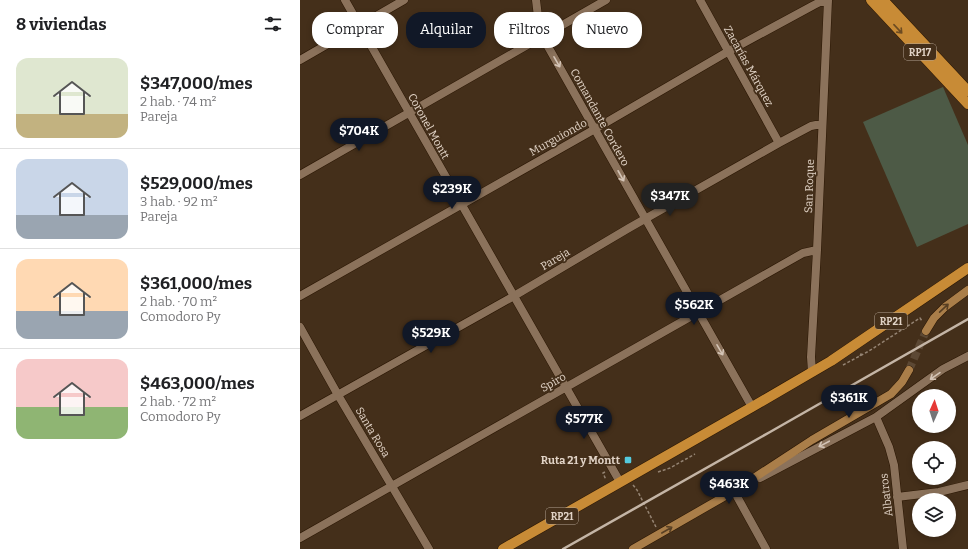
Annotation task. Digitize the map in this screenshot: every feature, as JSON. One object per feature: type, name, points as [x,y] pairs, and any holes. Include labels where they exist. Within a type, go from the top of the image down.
[{"type":"main road","name":"RP17","points":[[871,0],[884,3],[968,90]]},
{"type":"main road","name":"RP17","points":[[884,3],[968,104]]},
{"type":"main road","name":"RP21","points":[[503,549],[812,372],[968,268]]},
{"type":"main road","points":[[923,329],[945,307],[968,290]]},
{"type":"main road","points":[[634,549],[734,491],[812,440],[891,394],[902,382],[909,370]]},
{"type":"street","name":"Coronel Montt","points":[[345,0],[352,12]]},
{"type":"street","points":[[384,12],[404,0]]},
{"type":"street","name":"Comandante Cordero","points":[[536,0],[537,12]]},
{"type":"street","points":[[564,24],[606,0]]},
{"type":"street","name":"Zacarías Márquez","points":[[700,0],[779,143]]},
{"type":"street","name":"Murguiondo","points":[[300,296],[729,52],[814,5],[820,2],[828,1]]},
{"type":"street","name":"San Roque","points":[[812,372],[811,357],[828,1]]},
{"type":"street","points":[[300,60],[321,48]]},
{"type":"street","name":"Coronel Montt","points":[[373,48],[612,468],[624,480]]},
{"type":"street","points":[[300,175],[521,48]]},
{"type":"street","name":"Comandante Cordero","points":[[549,48],[752,407]]},
{"type":"street","name":"Pareja","points":[[300,416],[514,296],[629,228],[779,143],[811,126],[822,125]]},
{"type":"street","name":"Spiro","points":[[300,538],[803,253],[817,250]]},
{"type":"street","name":"Santa Rosa","points":[[300,326],[338,395],[429,549]]},
{"type":"street","points":[[766,549],[734,491],[876,417],[943,369],[968,356]]},
{"type":"street","name":"Albatros","points":[[876,417],[889,447],[894,465],[903,549]]},
{"type":"street","points":[[897,497],[939,492],[968,485]]},
{"type":"path","points":[[842,366],[869,351],[920,318],[923,329]]},
{"type":"path","points":[[610,488],[603,473],[612,468]]},
{"type":"path","points":[[624,480],[637,490],[660,534]]},
{"type":"green space","points":[[943,87],[968,145],[968,224],[917,247],[863,122]]},
{"type":"tunnel","points":[[909,370],[926,331]]},
{"type":"railway","points":[[563,549],[968,319]]},
{"type":"place","name":"Ruta 21 y Montt","points":[[628,460]]}]
